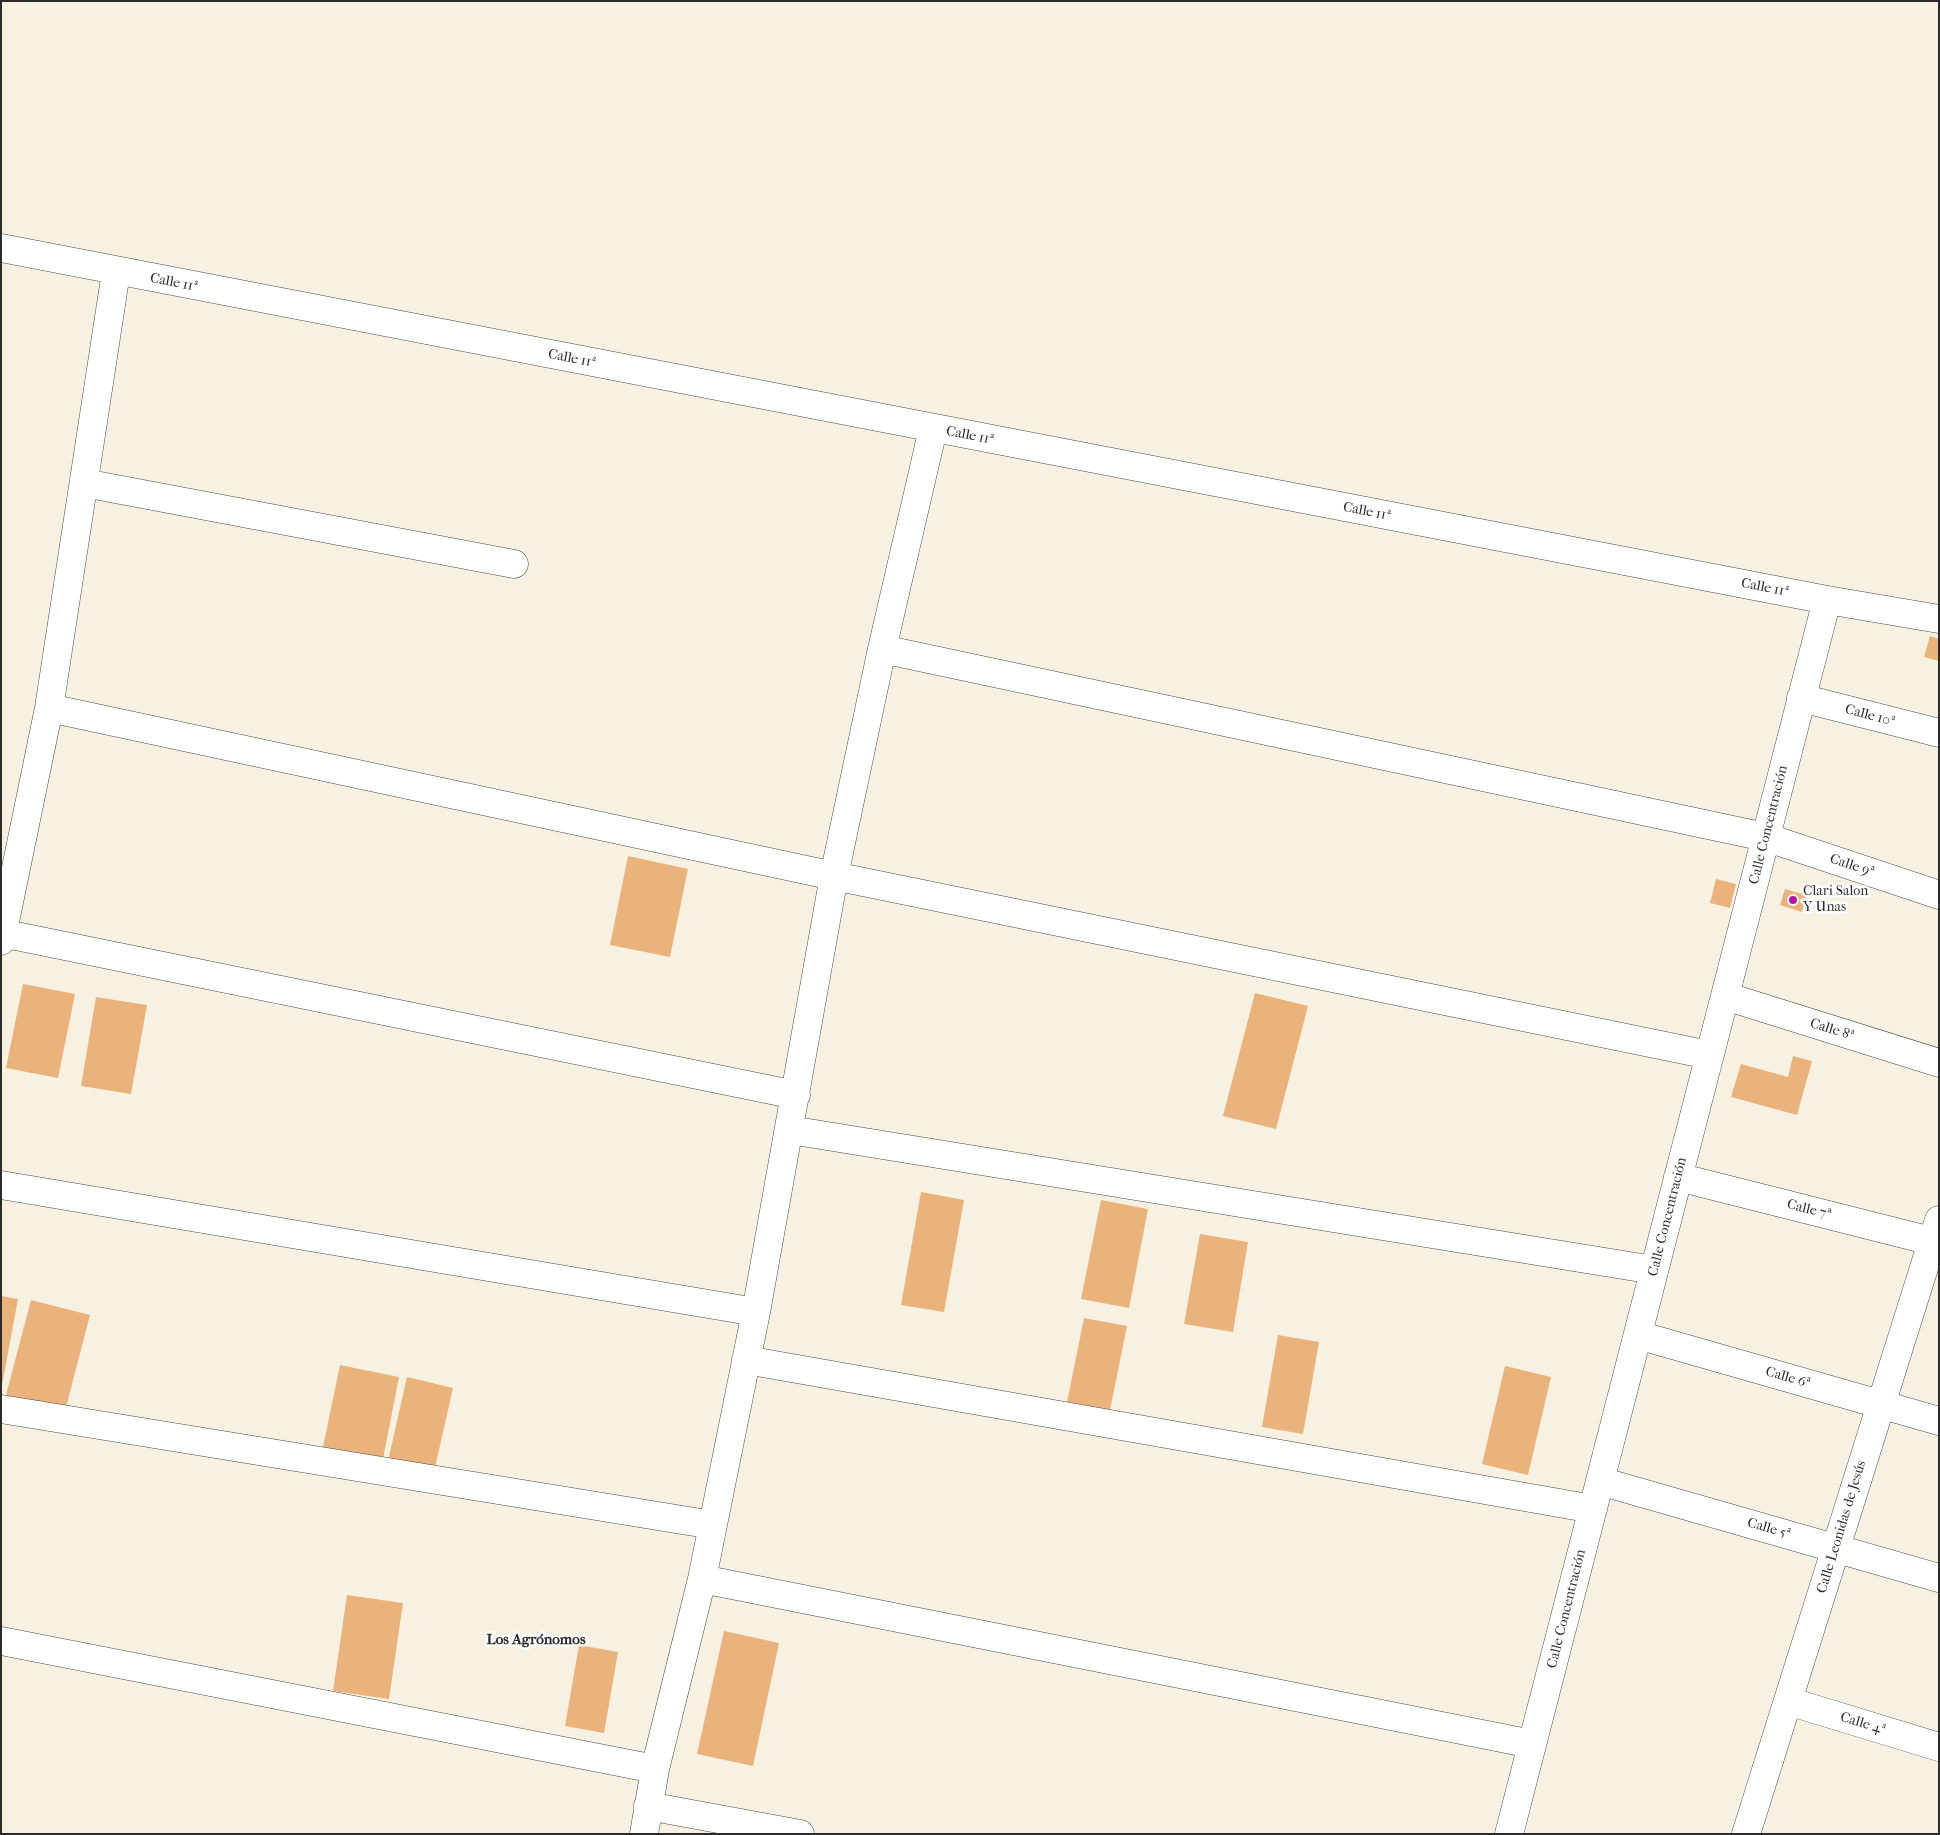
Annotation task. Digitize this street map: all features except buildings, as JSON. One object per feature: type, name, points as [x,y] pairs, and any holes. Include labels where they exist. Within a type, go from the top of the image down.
[{"type":"street","name":"Calle 11ª","points":[[1,248],[116,272],[933,429],[1827,600],[1939,619]]},
{"type":"street","points":[[116,272],[49,708],[2,936],[796,1094]]},
{"type":"street","points":[[644,1834],[655,1768],[702,1579],[756,1312],[834,876],[882,649],[933,429]]},
{"type":"street","points":[[84,483],[514,564]]},
{"type":"street","name":"Calle Concentración","points":[[1509,1834],[1827,600]]},
{"type":"street","name":"Calle 9ª","points":[[882,649],[1765,837],[1939,895]]},
{"type":"street","name":"Calle 10ª","points":[[1801,698],[1939,734]]},
{"type":"street","points":[[49,708],[834,876],[1709,1055]]},
{"type":"street","name":"Calle 8ª","points":[[1725,996],[1939,1063]]},
{"type":"street","points":[[790,1130],[1654,1270]]},
{"type":"street","name":"Calle 7ª","points":[[1678,1177],[1937,1234]]},
{"type":"street","points":[[1,1185],[756,1312]]},
{"type":"street","name":"Calle Leonidas de Jesús","points":[[1746,1834],[1881,1404],[1937,1234]]},
{"type":"street","name":"Calle 6ª","points":[[1638,1335],[1939,1421]]},
{"type":"street","points":[[746,1360],[1593,1509]]},
{"type":"street","points":[[1,1409],[713,1525]]},
{"type":"street","name":"Calle 5ª","points":[[1600,1481],[1939,1578]]},
{"type":"street","points":[[702,1579],[1532,1744]]},
{"type":"street","points":[[1,1641],[655,1768]]},
{"type":"street","name":"Calle 4ª","points":[[1788,1701],[1939,1747]]},
{"type":"street","points":[[648,1806],[800,1834]]},
{"type":"place","name":"Clari Salon Y Unas","points":[[1793,900]]},
{"type":"district","name":"Los Agrónomos","points":[[536,1640]]}]
